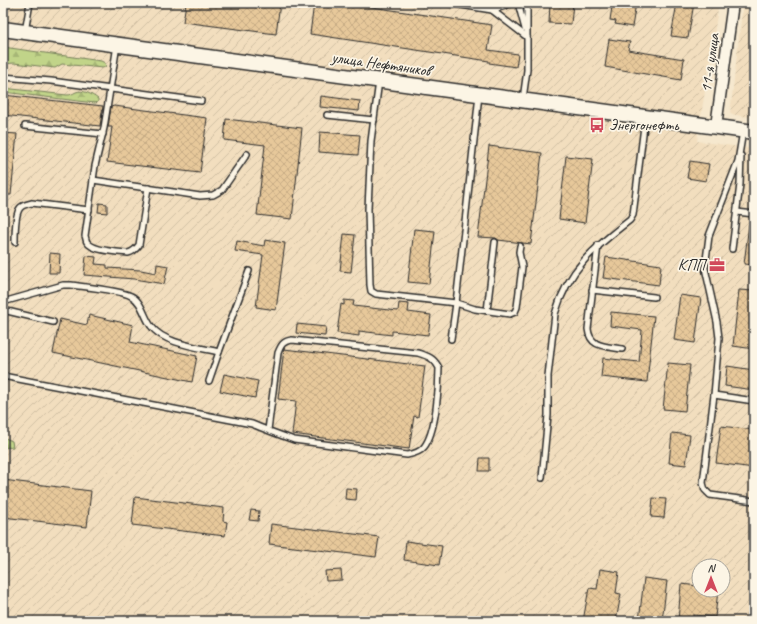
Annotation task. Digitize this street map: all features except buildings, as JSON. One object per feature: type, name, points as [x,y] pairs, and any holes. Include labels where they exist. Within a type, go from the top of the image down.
[{"type":"street","name":"11-я улица","points":[[716,126],[733,3]]},
{"type":"street","name":"улица Нефтяников","points":[[3,29],[748,131]]},
{"type":"lane","points":[[25,32],[30,3]]},
{"type":"lane","points":[[448,3],[492,10],[502,8],[511,3]]},
{"type":"lane","points":[[518,3],[527,37]]},
{"type":"lane","points":[[523,100],[527,70],[527,3]]},
{"type":"lane","points":[[492,10],[527,37]]},
{"type":"lane","points":[[117,44],[103,134],[93,180],[85,236],[87,242],[97,249],[128,253],[132,252],[138,245],[148,188]]},
{"type":"lane","points":[[3,77],[111,88],[201,101]]},
{"type":"lane","points":[[379,80],[371,147],[368,209],[371,291],[376,294],[456,303],[476,309],[510,314],[515,312],[517,307],[522,266],[519,252],[520,246]]},
{"type":"lane","points":[[451,339],[479,94]]},
{"type":"lane","points":[[327,115],[374,120]]},
{"type":"lane","points":[[542,478],[548,415],[548,376],[555,314],[570,280],[590,253],[630,220],[633,215],[645,117]]},
{"type":"lane","points":[[25,126],[103,134]]},
{"type":"lane","points":[[748,131],[707,245],[706,273],[719,338],[714,396],[702,483],[705,490],[710,495],[754,501]]},
{"type":"lane","points":[[732,249],[741,170],[740,151]]},
{"type":"lane","points":[[93,180],[200,196],[213,195],[222,190],[247,154]]},
{"type":"lane","points":[[15,242],[17,214],[20,208],[24,205],[32,203],[89,210]]},
{"type":"lane","points":[[737,212],[754,214]]},
{"type":"lane","points":[[487,311],[495,242]]},
{"type":"lane","points":[[598,245],[588,336],[597,344],[622,349]]},
{"type":"lane","points":[[209,381],[249,271]]},
{"type":"lane","points":[[3,302],[63,285],[124,293],[136,299],[148,322],[157,332],[167,339],[219,352]]},
{"type":"lane","points":[[592,290],[654,297]]},
{"type":"lane","points":[[3,310],[53,322]]},
{"type":"lane","points":[[3,376],[252,424],[294,440],[407,455],[415,454],[423,448],[431,434],[434,421],[439,368],[435,360],[418,353],[292,340],[284,341],[278,353],[268,430]]},
{"type":"lane","points":[[714,396],[754,400]]},
{"type":"shaded area","points":[[3,3],[719,3],[697,141],[754,149],[754,621],[3,621]]},
{"type":"shaded area","points":[[743,3],[754,3],[754,118],[730,114]]},
{"type":"green space","points":[[3,47],[101,61],[105,63],[106,66],[103,68],[62,64],[55,68],[14,63],[3,64]]},
{"type":"green space","points":[[3,88],[67,95],[82,91],[98,99],[98,102],[95,103],[3,92]]},
{"type":"green space","points":[[3,437],[12,441],[13,447],[3,448]]},
{"type":"place","name":"Энергонефть","points":[[597,125]]},
{"type":"place","name":"КПП","points":[[717,265]]}]
